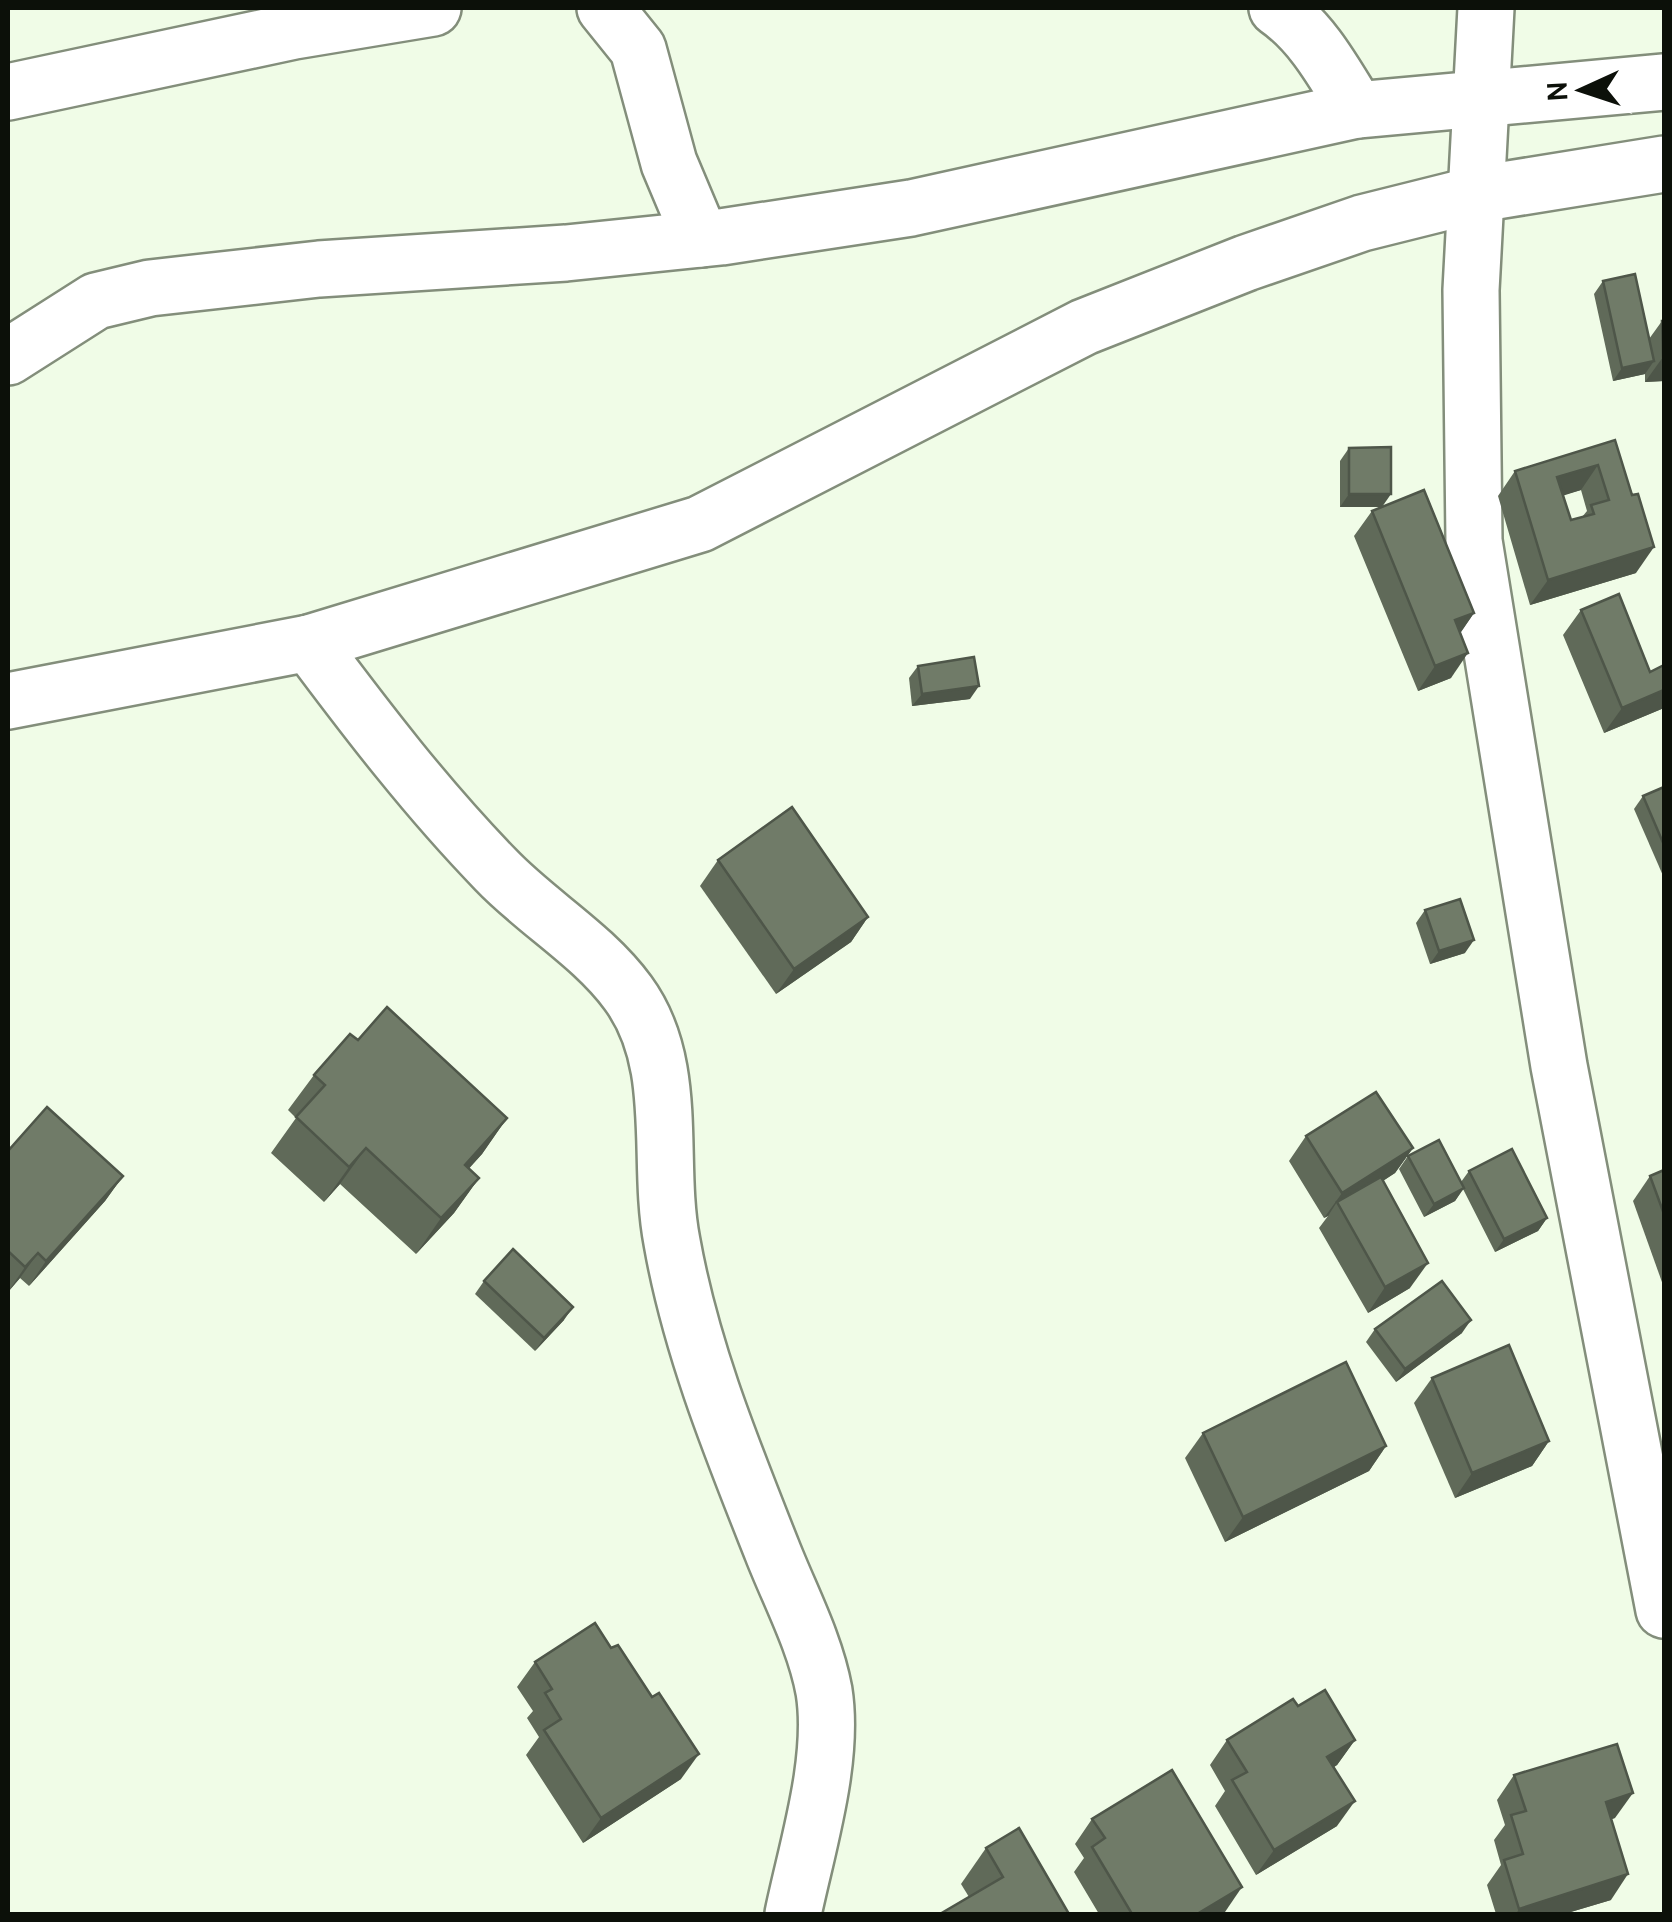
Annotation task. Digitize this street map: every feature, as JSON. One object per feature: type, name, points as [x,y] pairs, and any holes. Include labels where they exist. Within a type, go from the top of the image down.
[{"type":"street","points":[[8,92],[294,31],[433,8]]},
{"type":"street","points":[[605,8],[638,49],[668,163],[701,239]]},
{"type":"street","points":[[1277,8],[1295,20],[1324,56],[1357,110]]},
{"type":"street","points":[[1486,8],[1471,290],[1474,542],[1559,1066],[1664,1610]]},
{"type":"street","points":[[8,357],[96,301],[150,288],[318,269],[566,253],[701,239],[912,208],[1357,110],[1664,82]]},
{"type":"street","points":[[8,701],[309,643],[700,524],[1084,327],[1246,264],[1362,223],[1478,194],[1664,164]]},
{"type":"street","points":[[309,643],[394,758],[496,871],[602,964],[630,994],[656,1045],[670,1238],[690,1327],[717,1408],[813,1648],[824,1694],[823,1769],[792,1914]]},
{"type":"building","points":[[1635,274],[1654,361],[1622,368],[1603,281]]},
{"type":"building","points":[[1615,440],[1632,495],[1638,494],[1654,547],[1548,580],[1515,471]],"holes":[[[1598,465],[1609,500],[1591,505],[1594,514],[1571,520],[1557,477]]]},
{"type":"building","points":[[1391,447],[1391,494],[1349,494],[1349,448]]},
{"type":"building","points":[[1424,490],[1474,613],[1455,620],[1468,653],[1435,666],[1372,511]]},
{"type":"building","points":[[1619,594],[1650,672],[1664,665],[1664,690],[1622,708],[1581,610]]},
{"type":"building","points":[[974,657],[979,686],[922,694],[918,666]]},
{"type":"building","points":[[1664,787],[1664,845],[1643,796]]},
{"type":"building","points":[[792,807],[868,917],[794,969],[718,860]]},
{"type":"building","points":[[1460,899],[1474,940],[1439,951],[1425,910]]},
{"type":"building","points":[[387,1007],[507,1118],[465,1165],[479,1178],[441,1218],[366,1148],[349,1167],[296,1117],[325,1085],[314,1075],[350,1034],[358,1040]]},
{"type":"building","points":[[1376,1092],[1413,1148],[1342,1193],[1306,1136]]},
{"type":"building","points":[[47,1107],[123,1176],[46,1261],[38,1253],[25,1267],[8,1251],[8,1151]]},
{"type":"building","points":[[1439,1140],[1464,1188],[1434,1204],[1408,1156]]},
{"type":"building","points":[[1512,1149],[1547,1218],[1504,1239],[1469,1171]]},
{"type":"building","points":[[1664,1170],[1664,1214],[1650,1176]]},
{"type":"building","points":[[1381,1177],[1428,1263],[1385,1287],[1337,1202]]},
{"type":"building","points":[[513,1249],[573,1307],[544,1338],[484,1281]]},
{"type":"building","points":[[1442,1281],[1471,1320],[1405,1369],[1375,1329]]},
{"type":"building","points":[[1509,1345],[1549,1441],[1472,1473],[1432,1378]]},
{"type":"building","points":[[1346,1362],[1386,1446],[1243,1517],[1203,1433]]},
{"type":"building","points":[[595,1623],[611,1648],[618,1645],[652,1697],[659,1693],[699,1754],[601,1818],[544,1730],[561,1719],[545,1693],[552,1689],[535,1662]]},
{"type":"building","points":[[1325,1690],[1355,1740],[1327,1757],[1355,1801],[1274,1850],[1232,1780],[1247,1772],[1227,1740],[1293,1699],[1298,1706]]},
{"type":"building","points":[[1617,1744],[1633,1793],[1606,1802],[1628,1874],[1519,1909],[1504,1860],[1523,1854],[1511,1815],[1526,1811],[1514,1775]]},
{"type":"building","points":[[1172,1770],[1242,1887],[1197,1914],[1132,1914],[1092,1847],[1105,1838],[1092,1819]]},
{"type":"building","points":[[1019,1828],[1069,1914],[940,1914],[1003,1877],[986,1848]]}]
